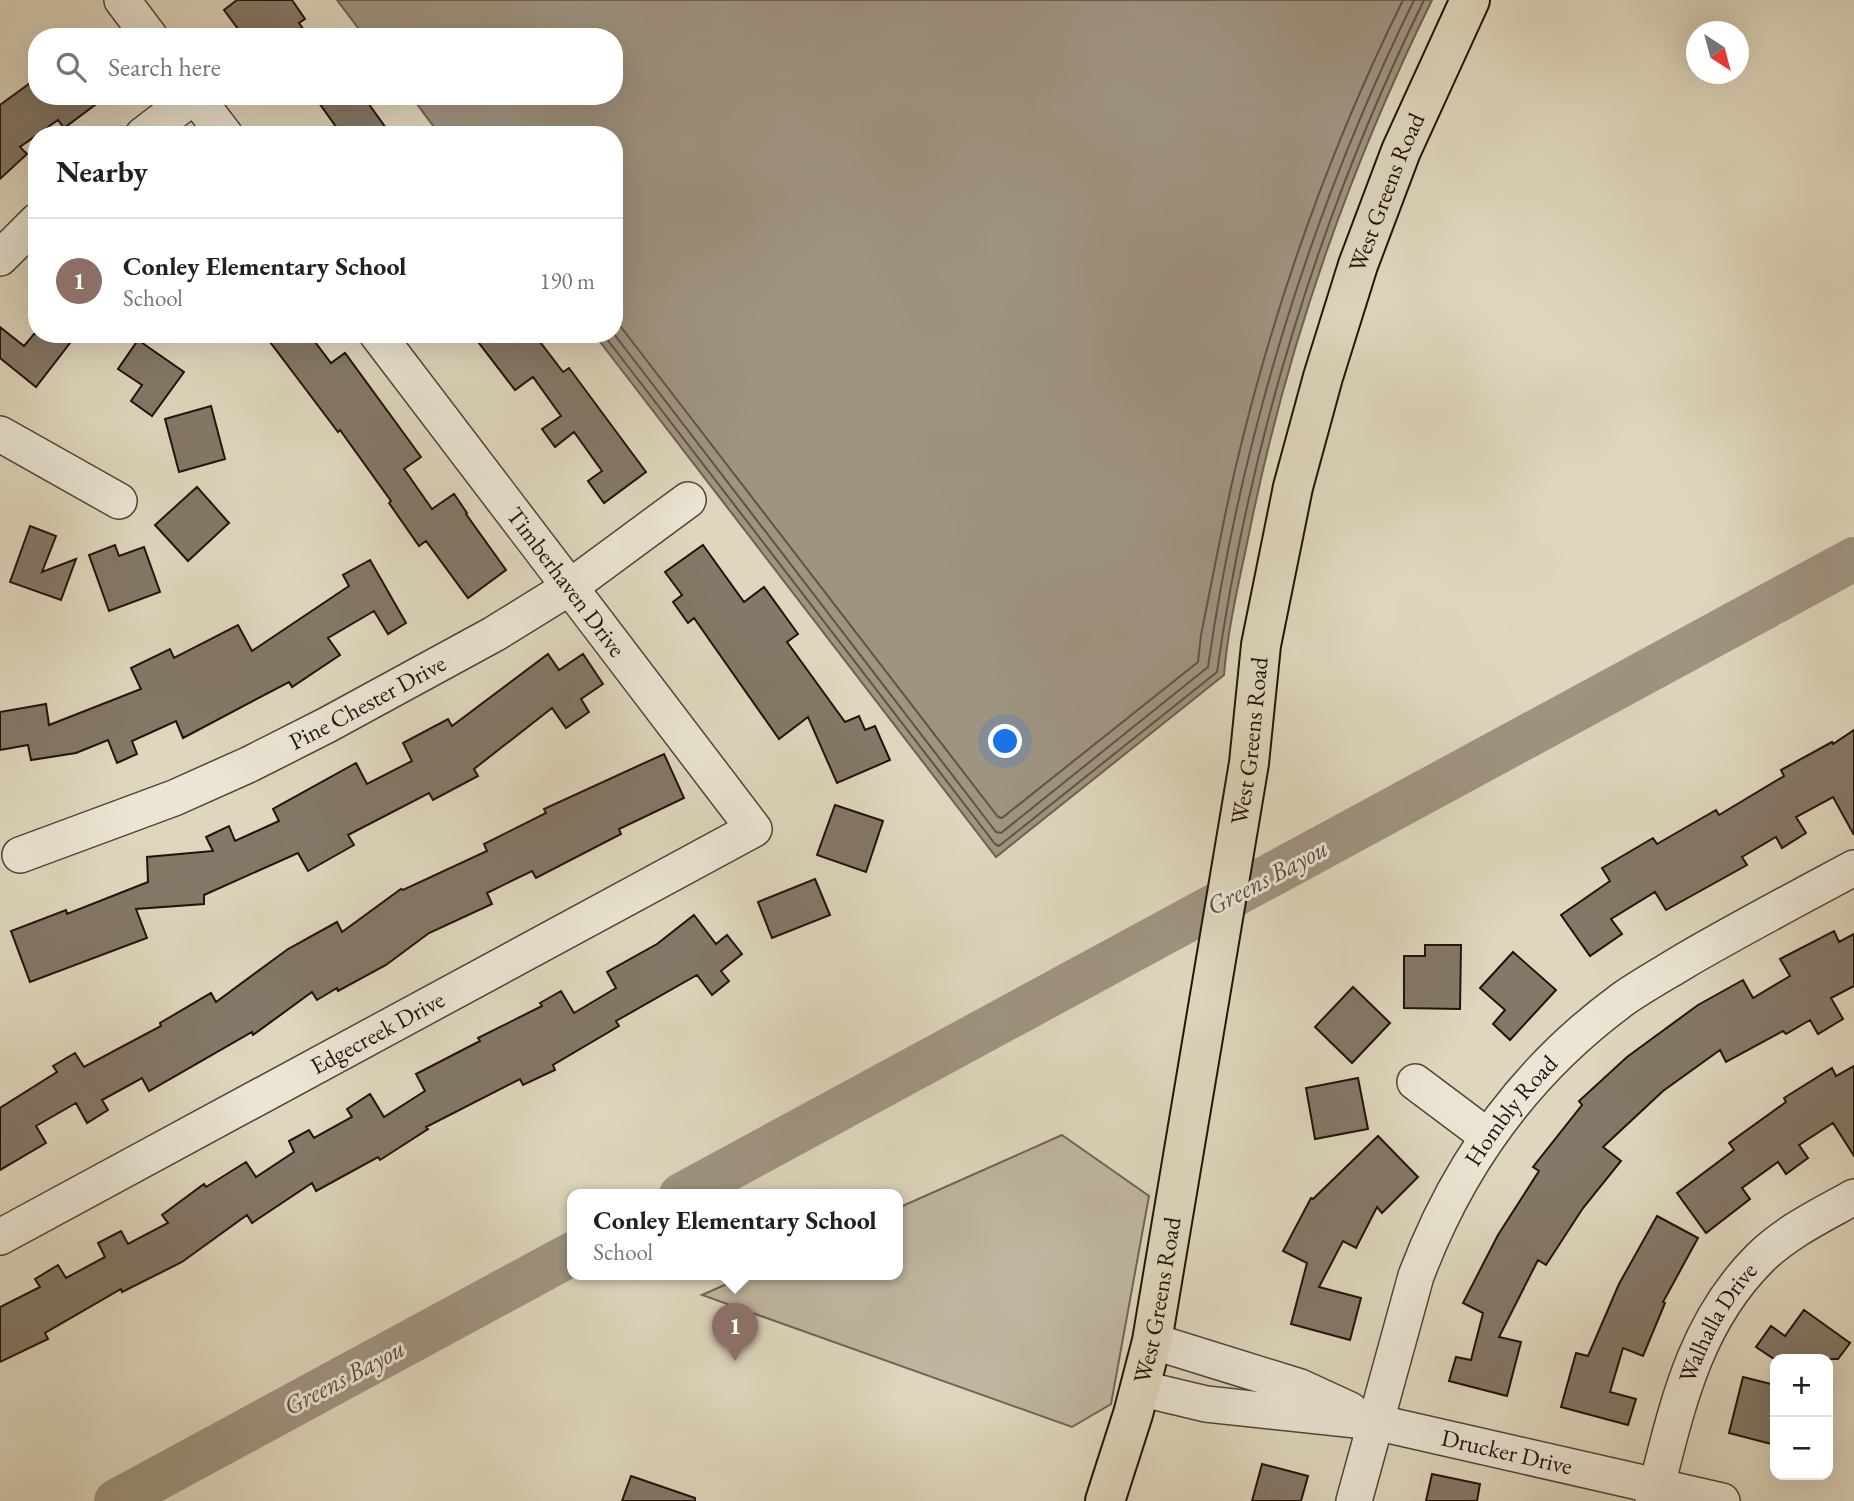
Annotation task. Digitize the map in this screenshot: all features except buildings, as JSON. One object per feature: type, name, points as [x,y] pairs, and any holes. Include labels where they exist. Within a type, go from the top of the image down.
[{"type":"main road","name":"West Greens Road","points":[[1105,1501],[1152,1341],[1249,763],[1261,645],[1293,487],[1323,377],[1359,265],[1401,151],[1470,0]]},
{"type":"street","points":[[122,0],[143,28]]},
{"type":"street","points":[[155,126],[183,105]]},
{"type":"street","points":[[202,105],[218,126]]},
{"type":"street","points":[[0,258],[28,230]]},
{"type":"street","name":"Timberhaven Drive","points":[[384,343],[754,829]]},
{"type":"street","points":[[0,434],[120,501]]},
{"type":"street","name":"Pine Chester Drive","points":[[20,855],[174,798],[250,765],[327,725],[494,634],[570,587],[688,500]]},
{"type":"street","name":"Edgecreek Drive","points":[[0,1237],[754,829]]},
{"type":"street","name":"Hombly Road","points":[[1354,1501],[1416,1276],[1429,1240],[1462,1174],[1506,1111],[1553,1059],[1623,1000],[1713,944],[1854,867]]},
{"type":"street","points":[[1415,1082],[1487,1136]]},
{"type":"street","name":"Walhalla Drive","points":[[1655,1494],[1682,1389],[1694,1354],[1719,1308],[1761,1257],[1797,1228],[1854,1197]]},
{"type":"street","name":"Drucker Drive","points":[[1152,1341],[1300,1387],[1375,1422]]},
{"type":"street","name":"Drucker Drive","points":[[1139,1388],[1206,1404],[1375,1422],[1655,1494],[1722,1501]]},
{"type":"shaded area","points":[[1062,1135],[1149,1196],[1111,1404],[1072,1427],[702,1295],[736,1280],[903,1280],[903,1206]]},
{"type":"water","points":[[337,0],[1432,0],[1402,63],[1348,193],[1302,326],[1265,461],[1228,638],[1224,675],[996,857],[601,343],[623,343],[623,126],[433,126],[418,105],[623,105],[623,28],[358,28]]},
{"type":"waterway","name":"Greens Bayou","points":[[692,1189],[1854,559]]},
{"type":"waterway","name":"Greens Bayou","points":[[116,1501],[567,1257]]},
{"type":"place","name":"Conley Elementary School","points":[[735,1361]]}]
